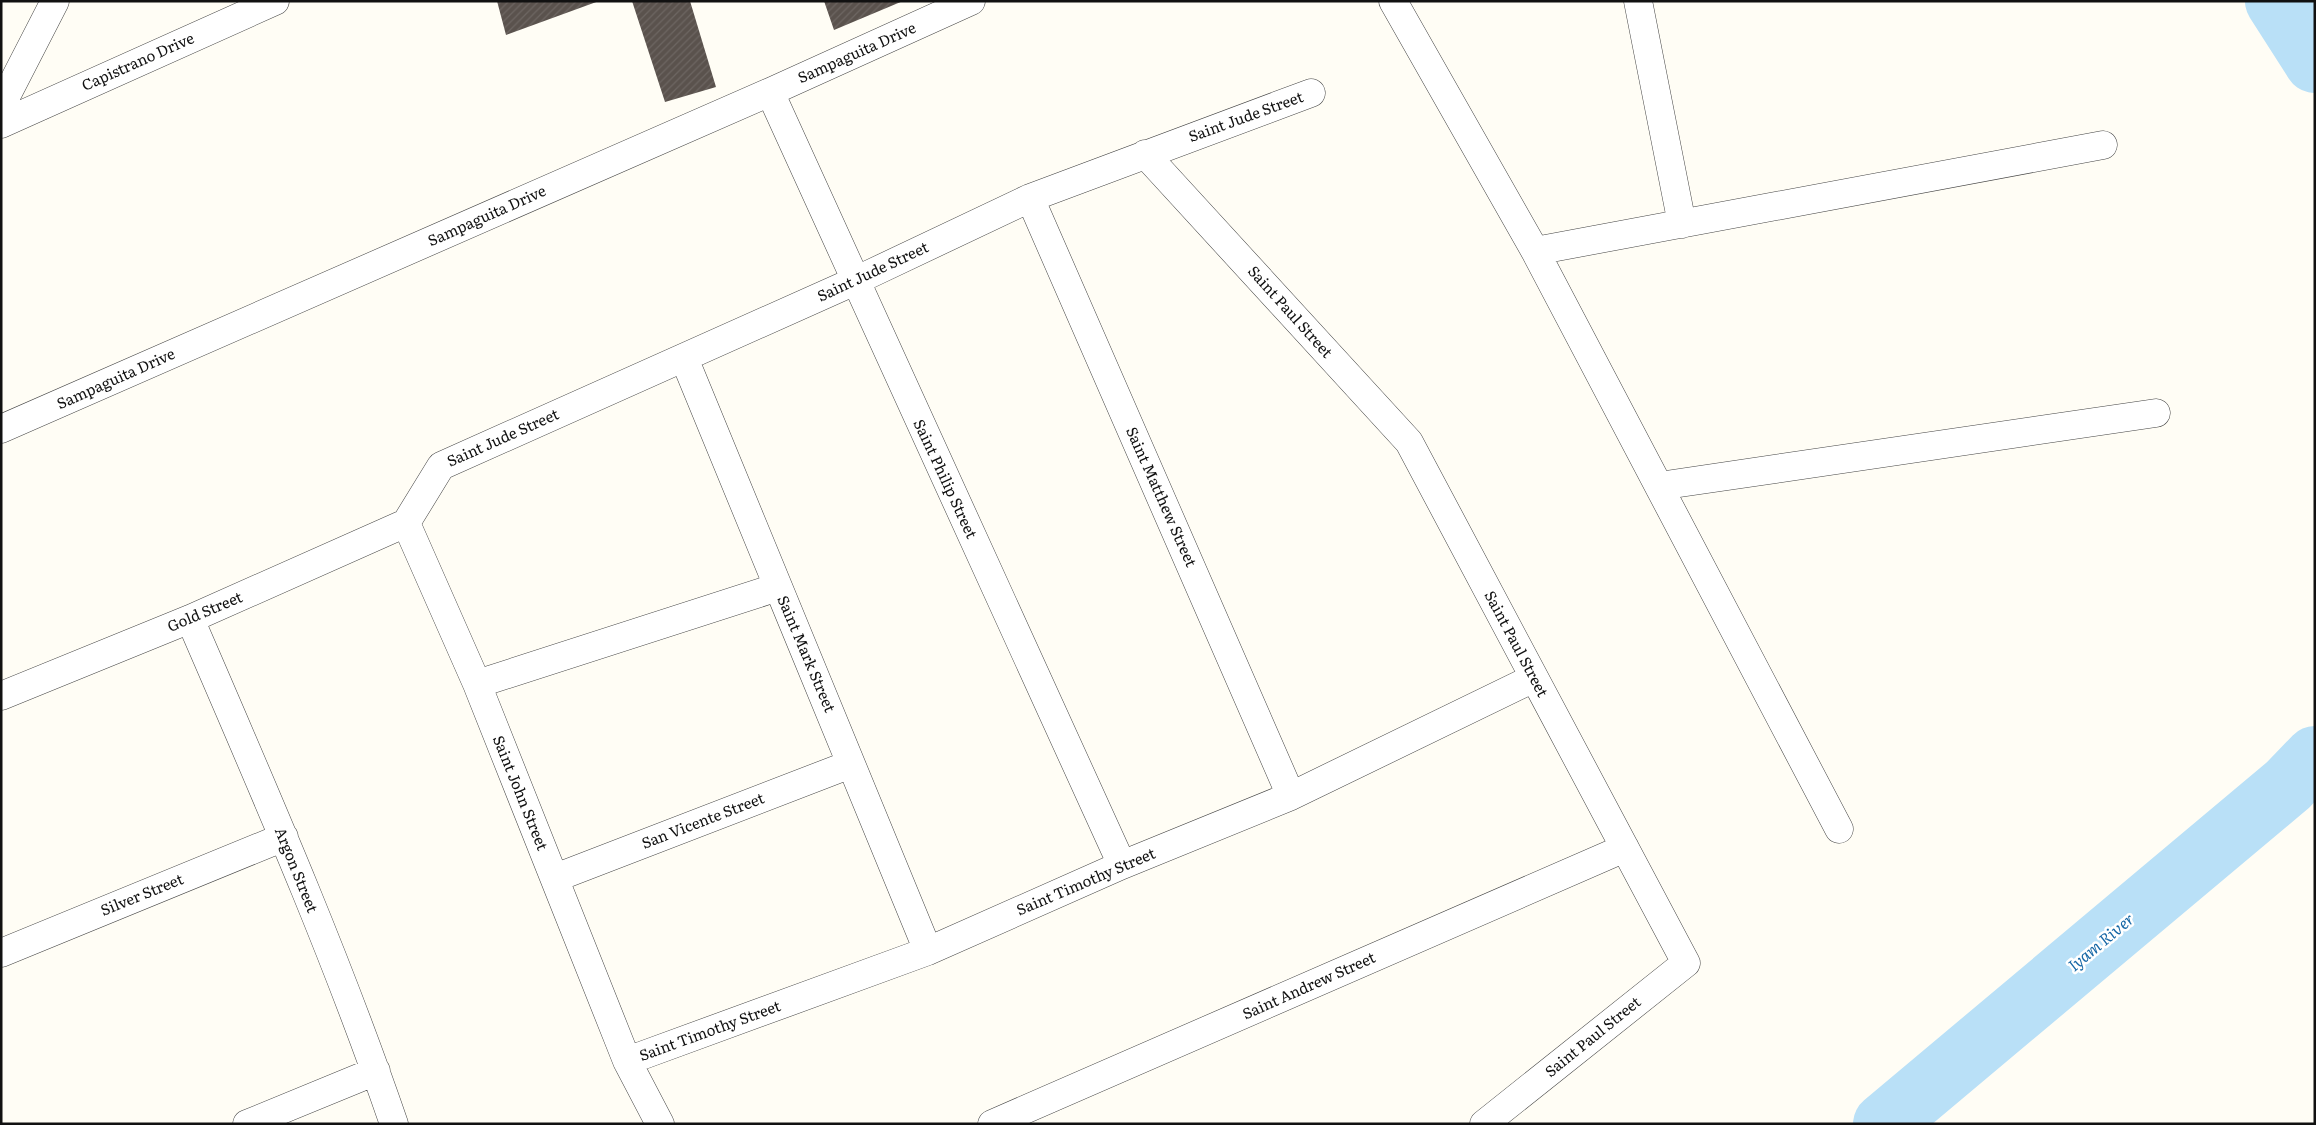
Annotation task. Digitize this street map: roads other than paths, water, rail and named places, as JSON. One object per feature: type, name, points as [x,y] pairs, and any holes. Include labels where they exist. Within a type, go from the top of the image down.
[{"type":"street","points":[[1,106],[55,1]]},
{"type":"street","name":"Capistrano Drive","points":[[1,124],[275,1]]},
{"type":"street","name":"Sampaguita Drive","points":[[1,429],[770,92],[971,1]]},
{"type":"street","points":[[1393,1],[1535,252],[1839,829]]},
{"type":"street","points":[[1638,1],[1682,224]]},
{"type":"street","name":"Saint Philip Street","points":[[770,92],[1122,866]]},
{"type":"street","name":"Saint Jude Street","points":[[406,523],[441,466],[855,281],[1030,198],[1311,93]]},
{"type":"street","points":[[1535,252],[2103,145]]},
{"type":"street","name":"Saint Paul Street","points":[[1145,154],[1409,442],[1686,962],[1484,1124]]},
{"type":"street","name":"Saint Matthew Street","points":[[1030,198],[1291,796]]},
{"type":"street","name":"Saint Mark Street","points":[[684,358],[928,951]]},
{"type":"street","points":[[1659,486],[2156,413]]},
{"type":"street","name":"Gold Street","points":[[1,696],[190,619],[406,523]]},
{"type":"street","name":"Saint John Street","points":[[406,523],[477,684],[628,1061],[660,1124]]},
{"type":"street","points":[[477,684],[778,587]]},
{"type":"street","name":"Argon Street","points":[[190,619],[284,837],[376,1071],[394,1124]]},
{"type":"street","name":"Saint Timothy Street","points":[[628,1061],[928,951],[1122,866],[1291,796],[1534,678]]},
{"type":"street","name":"San Vicente Street","points":[[555,878],[851,764]]},
{"type":"street","name":"Silver Street","points":[[1,952],[284,837]]},
{"type":"street","name":"Saint Andrew Street","points":[[992,1124],[1625,848]]},
{"type":"street","points":[[247,1124],[376,1071]]},
{"type":"waterway","name":"Iyam River","points":[[2276,1],[2315,62]]},
{"type":"waterway","name":"Iyam River","points":[[1884,1124],[2288,785],[2315,757]]}]
